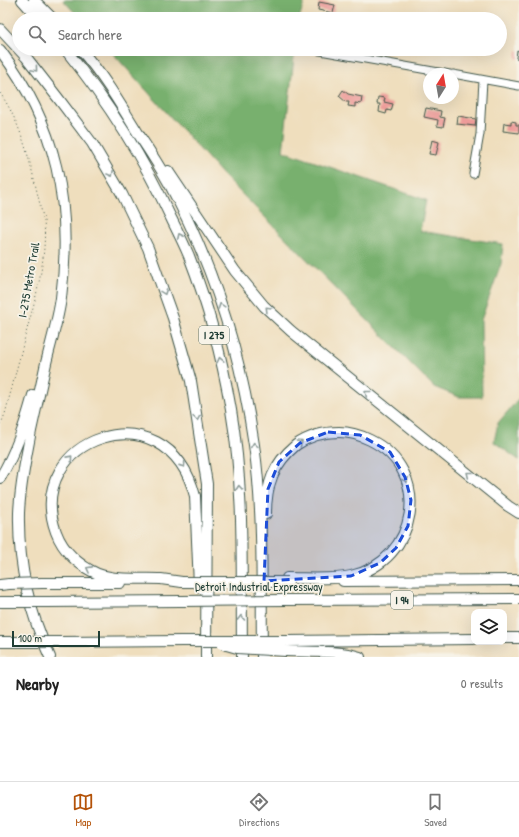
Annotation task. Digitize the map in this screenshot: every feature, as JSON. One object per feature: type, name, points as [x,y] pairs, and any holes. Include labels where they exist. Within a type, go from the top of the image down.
[{"type":"highway","points":[[22,0],[33,12]]},
{"type":"highway","points":[[34,0],[46,12]]},
{"type":"highway","name":"I 275","points":[[0,29],[12,43]]},
{"type":"highway","points":[[0,50],[26,88],[39,112],[54,157],[64,207],[65,233],[61,299],[24,468],[19,511],[19,536],[27,593],[35,620],[50,657]]},
{"type":"highway","name":"I 275","points":[[23,56],[40,75],[99,154],[122,194],[148,248],[173,318],[191,381],[207,484],[206,657]]},
{"type":"highway","name":"I 275","points":[[70,56],[103,99],[141,159],[164,203],[188,255],[210,320],[231,409],[236,446],[241,526],[242,657]]},
{"type":"highway","points":[[86,56],[121,104],[170,185],[214,283],[236,355],[251,424],[259,492],[262,657]]},
{"type":"highway","points":[[121,104],[136,120],[235,272],[264,306],[310,346],[519,513]]},
{"type":"highway","points":[[0,478],[22,431],[62,279]]},
{"type":"highway","points":[[5,585],[252,582],[288,580],[351,576],[380,564],[396,548],[408,526],[411,500],[409,488],[400,464],[390,452],[360,435],[346,432],[328,432],[313,436],[300,442],[279,462],[268,489],[266,510],[265,574],[262,610]]},
{"type":"highway","points":[[182,582],[161,579],[119,578],[103,575],[84,566],[66,549],[54,526],[52,497],[60,470],[79,449],[109,435],[134,434],[146,437],[159,443],[170,450],[179,460],[192,482],[195,496],[199,585],[206,595]]},
{"type":"highway","points":[[288,580],[519,580]]},
{"type":"highway","name":"Detroit Industrial Expressway","points":[[0,602],[519,599]]},
{"type":"highway","points":[[507,638],[519,638]]},
{"type":"highway","points":[[0,642],[211,641],[237,648],[471,639]]},
{"type":"highway","points":[[286,646],[360,657]]},
{"type":"street","points":[[349,56],[423,69]]},
{"type":"street","points":[[459,75],[519,86]]},
{"type":"street","points":[[473,174],[480,127],[483,80]]},
{"type":"path","name":"I-275 Metro Trail","points":[[0,93],[16,119],[44,221],[44,233],[43,256],[37,295],[5,414],[0,426]]},
{"type":"highlighted area","points":[[328,432],[360,435],[390,452],[405,477],[411,500],[408,526],[396,548],[380,563],[351,576],[264,581],[268,489],[279,462],[300,443]]},
{"type":"green space","points":[[63,0],[305,0],[301,12],[74,12]]},
{"type":"green space","points":[[115,56],[294,56],[283,151],[426,200],[420,231],[503,244],[501,264],[481,320],[482,397],[459,397],[434,387],[225,177]]},
{"type":"green space","points":[[519,398],[519,460],[494,442],[498,423]]},
{"type":"building","points":[[319,2],[335,5],[333,12],[318,10]]},
{"type":"building","points":[[517,50],[519,51],[519,59],[516,58]]},
{"type":"building","points":[[343,90],[348,94],[362,97],[361,104],[355,103],[355,107],[348,106],[349,102],[346,102],[339,96]]},
{"type":"building","points":[[378,97],[385,98],[384,102],[393,104],[391,111],[387,110],[386,114],[379,112],[380,104],[377,104]]},
{"type":"building","points":[[426,108],[441,111],[440,117],[445,118],[443,127],[437,126],[438,120],[424,117]]},
{"type":"building","points":[[458,116],[476,119],[475,126],[457,124]]},
{"type":"building","points":[[511,121],[516,122],[516,125],[519,125],[519,133],[503,131],[504,123],[511,124]]},
{"type":"building","points":[[432,140],[439,142],[436,155],[429,154]]}]
